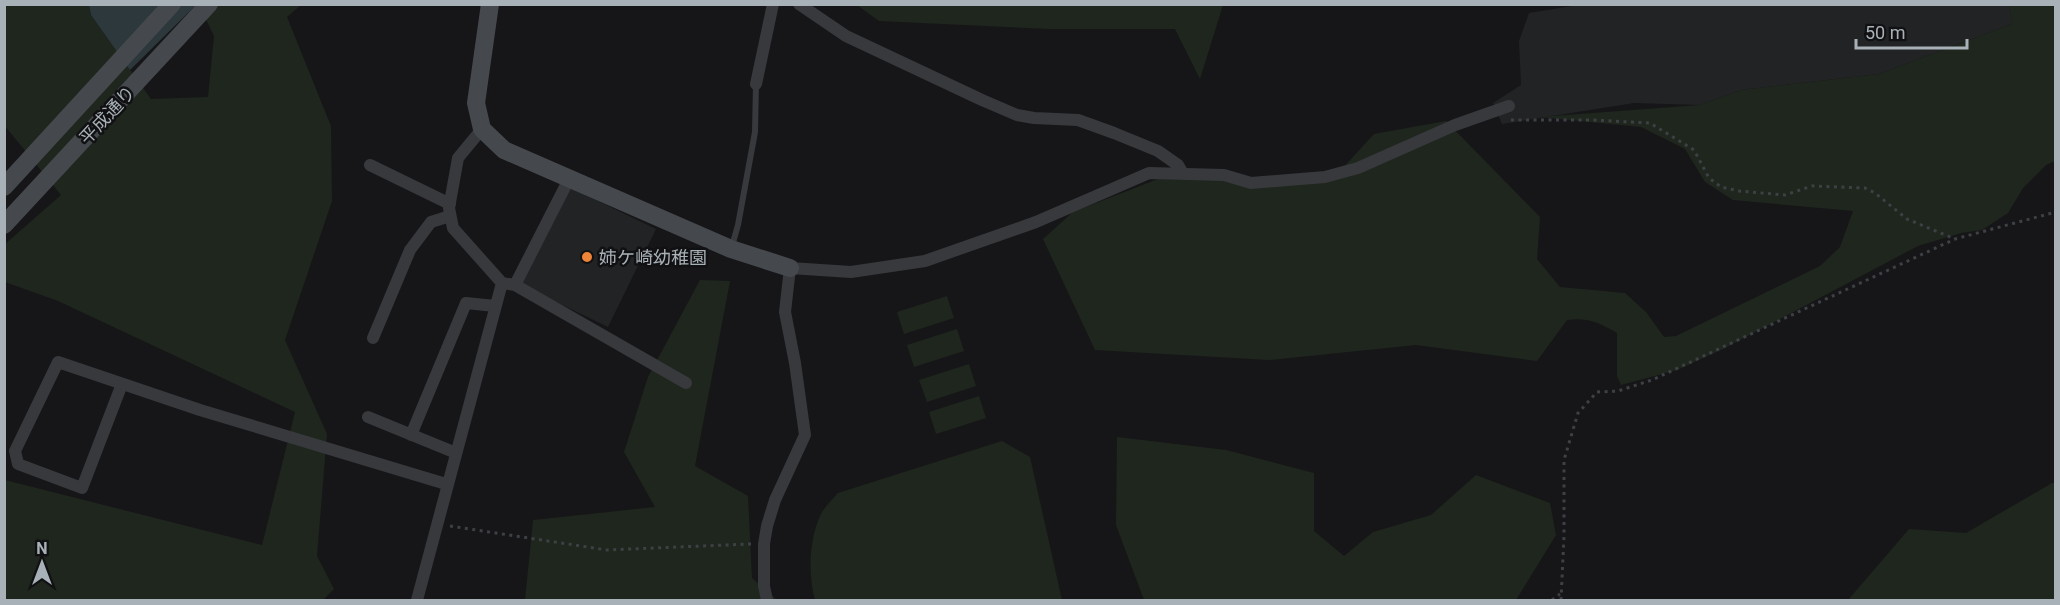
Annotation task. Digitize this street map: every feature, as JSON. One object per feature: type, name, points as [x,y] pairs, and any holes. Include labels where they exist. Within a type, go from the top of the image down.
[{"type":"street","name":"平成通り","points":[[4,187],[172,4]]},
{"type":"street","name":"平成通り","points":[[4,225],[209,4]]},
{"type":"street","points":[[490,4],[476,103],[482,129],[504,150],[731,249],[790,267],[851,272],[925,261],[1036,222],[1149,173],[1182,172],[1224,175],[1251,183],[1325,177],[1358,168],[1455,125],[1509,106]]},
{"type":"street","points":[[756,84],[772,4]]},
{"type":"street","points":[[799,4],[846,36],[982,100],[1017,115],[1078,120],[1158,152],[1178,165],[1182,172]]},
{"type":"street","points":[[482,129],[458,158],[450,210],[453,228],[502,283],[515,285],[686,383]]},
{"type":"street","points":[[370,165],[450,210]]},
{"type":"street","points":[[515,285],[569,179]]},
{"type":"street","points":[[373,338],[410,250],[430,222],[450,210]]},
{"type":"street","points":[[767,600],[764,586],[764,544],[775,500],[805,435],[785,312],[790,267]]},
{"type":"street","points":[[417,600],[446,484],[502,283]]},
{"type":"street","points":[[411,435],[466,303],[495,306]]},
{"type":"street","points":[[122,384],[82,488],[18,464],[15,451],[57,362],[200,410],[446,484]]},
{"type":"street","points":[[368,417],[456,453]]},
{"type":"lane","points":[[731,249],[738,225],[755,132],[756,84]]},
{"type":"path","points":[[1506,120],[1650,123],[1694,150],[1709,178],[1721,187],[1785,195],[1812,186],[1865,188],[1907,219],[1954,239]]},
{"type":"path","points":[[1561,600],[1564,460],[1578,413],[1597,392],[1618,391],[1652,380],[1954,239],[2055,212]]},
{"type":"path","points":[[437,524],[607,550],[764,544]]},
{"type":"path","points":[[1552,600],[1561,593]]},
{"type":"shaded area","points":[[2009,4],[2012,24],[1879,74],[1741,90],[1700,105],[1634,103],[1502,124],[1493,103],[1521,85],[1519,41],[1529,13],[1578,5]]},
{"type":"shaded area","points":[[5,5],[89,5],[91,15],[151,99],[208,97],[214,36],[199,5],[301,5],[287,17],[331,126],[332,201],[285,340],[327,434],[317,556],[334,589],[323,600],[5,600],[5,480],[262,545],[295,412],[58,301],[5,282],[4,245],[61,195],[5,126]]},
{"type":"shaded area","points":[[89,5],[196,5],[130,70],[91,15]]},
{"type":"shaded area","points":[[857,5],[1223,5],[1200,79],[1175,29],[1050,29],[879,21]]},
{"type":"shaded area","points":[[2009,5],[2055,5],[2055,161],[2046,165],[2023,188],[2008,213],[1982,230],[1961,233],[1918,246],[1723,349],[1677,370],[1621,385],[1617,376],[1617,333],[1599,324],[1581,319],[1567,320],[1537,361],[1416,345],[1269,360],[1095,350],[1043,239],[1073,212],[1158,179],[1330,182],[1374,134],[1446,121],[1540,217],[1537,259],[1560,287],[1625,293],[1646,312],[1664,337],[1676,336],[1820,266],[1840,247],[1853,211],[1733,200],[1705,182],[1685,149],[1641,127],[1539,117],[1700,105],[1741,90],[1879,74],[2012,24]]},
{"type":"shaded area","name":"姉ケ崎幼稚園","points":[[567,186],[656,229],[608,327],[519,284]]},
{"type":"shaded area","points":[[700,280],[730,281],[695,466],[748,496],[752,578],[777,600],[525,600],[533,520],[655,507],[624,452],[648,377]]},
{"type":"shaded area","points":[[947,296],[954,318],[904,334],[897,312]]},
{"type":"shaded area","points":[[957,329],[964,351],[914,367],[907,345]]},
{"type":"shaded area","points":[[969,364],[976,386],[927,402],[919,380]]},
{"type":"shaded area","points":[[979,396],[986,418],[936,434],[929,412]]},
{"type":"shaded area","points":[[1117,437],[1226,450],[1314,473],[1314,531],[1344,556],[1373,532],[1431,515],[1476,475],[1550,503],[1556,535],[1516,600],[1144,600],[1116,525]]},
{"type":"shaded area","points":[[1002,441],[1030,457],[1062,600],[815,600],[811,569],[816,525],[826,507],[838,493]]},
{"type":"shaded area","points":[[2052,483],[2056,483],[2055,600],[1848,600],[1909,529],[1966,533]]},
{"type":"place","name":"姉ケ崎幼稚園","points":[[587,257]]}]
